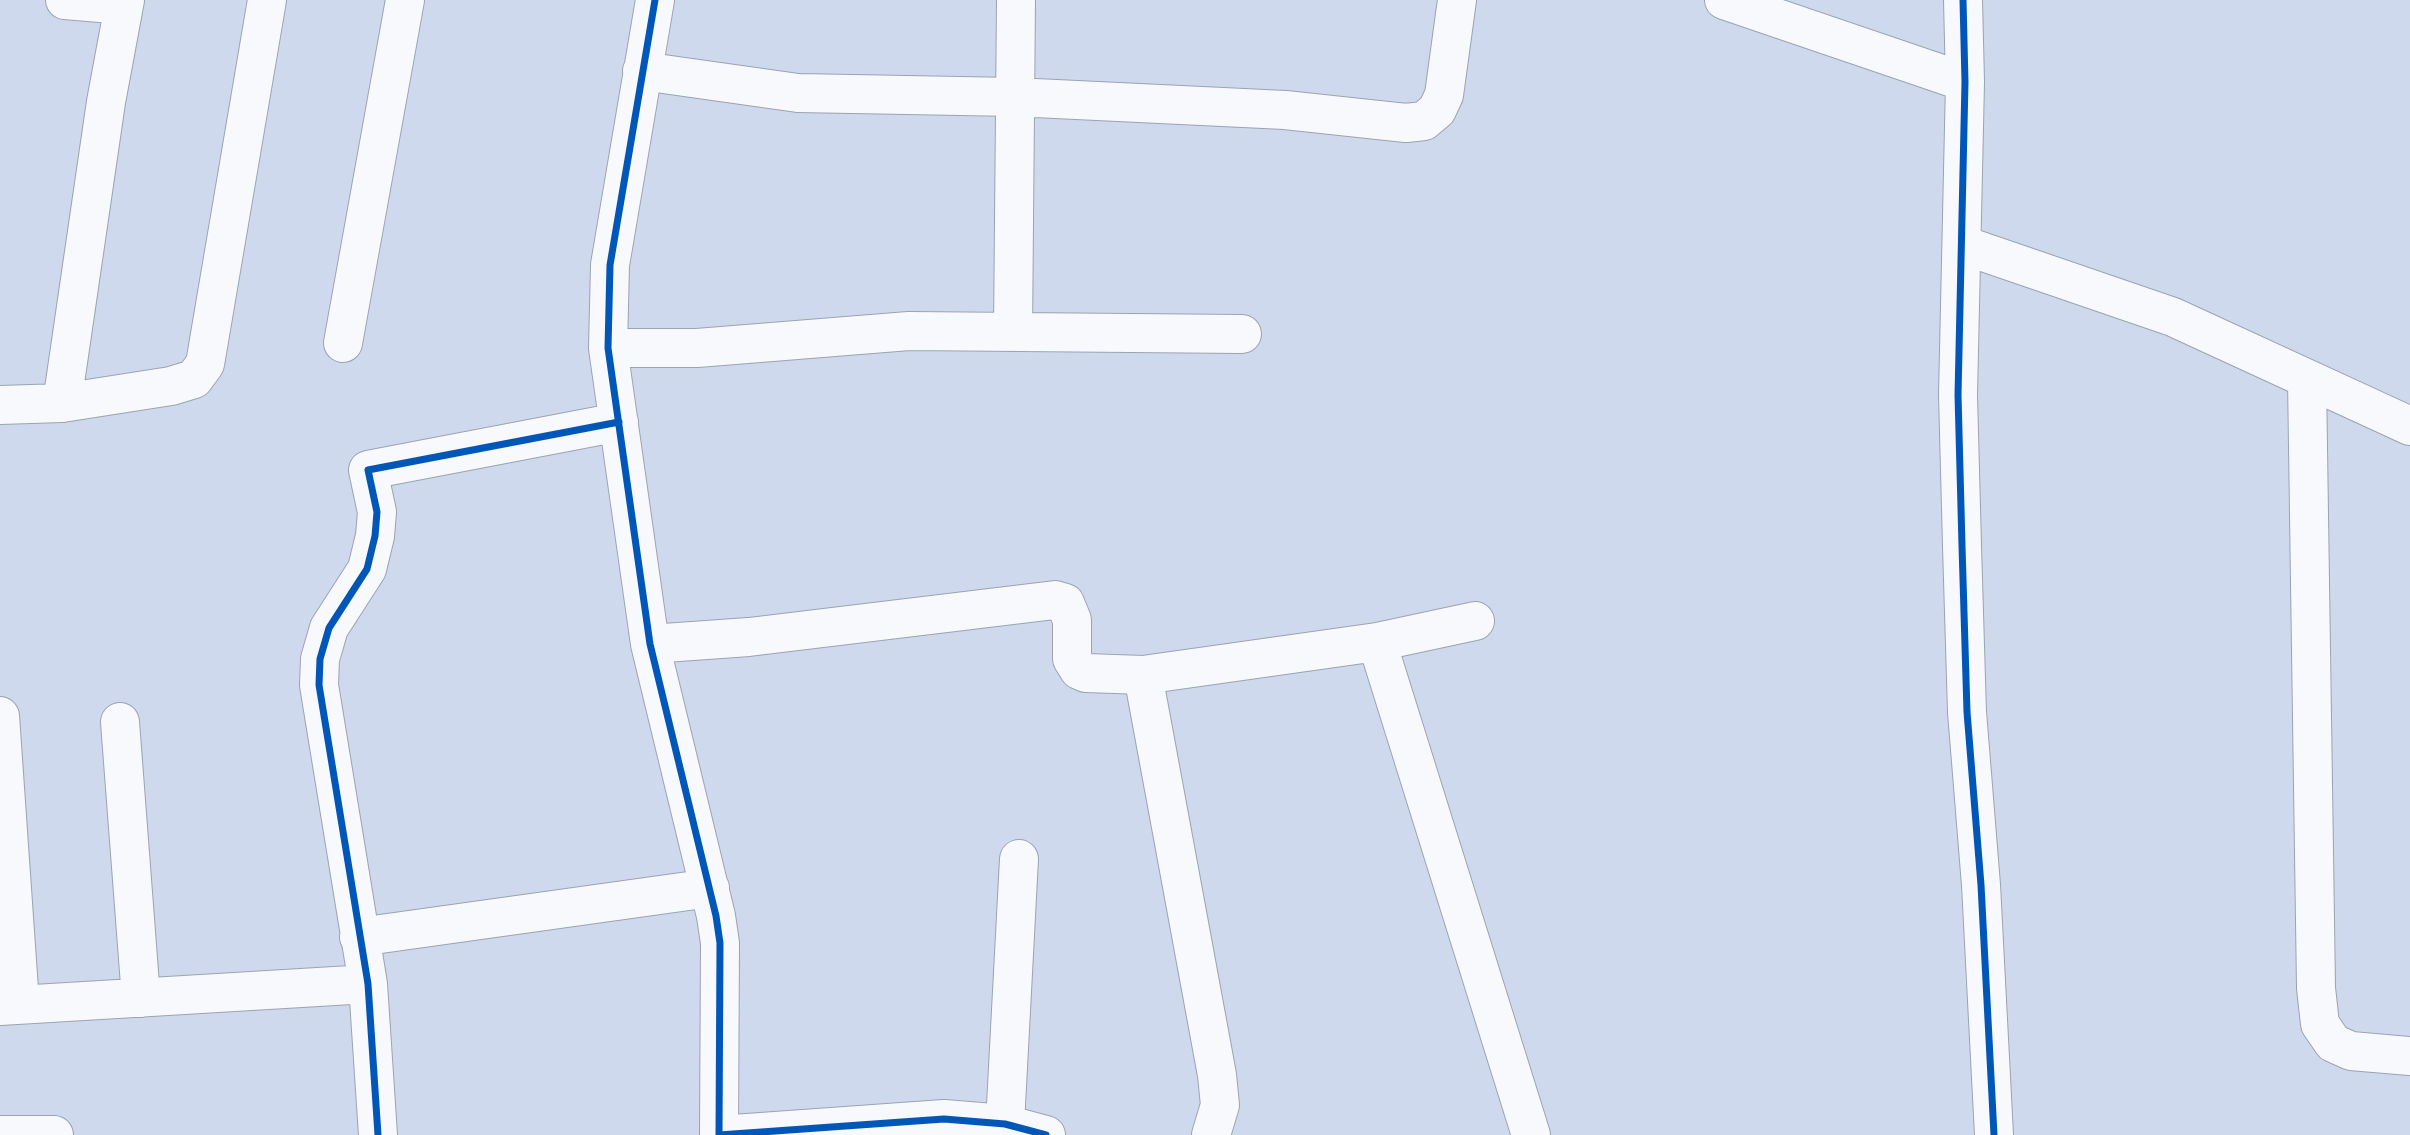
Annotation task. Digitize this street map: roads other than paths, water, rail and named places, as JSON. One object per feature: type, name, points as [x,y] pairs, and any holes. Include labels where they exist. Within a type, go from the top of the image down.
[{"type":"street","points":[[62,403],[106,102],[125,3],[65,0]]},
{"type":"street","points":[[0,405],[62,403],[171,386],[194,379],[205,364],[267,0]]},
{"type":"street","points":[[343,343],[405,0]]},
{"type":"street","points":[[655,0],[610,265],[608,348],[650,644],[710,888],[720,943],[719,1135]]},
{"type":"street","points":[[1013,332],[1016,0]]},
{"type":"street","points":[[642,71],[798,93],[1014,97],[1285,110],[1406,123],[1424,121],[1437,110],[1444,95],[1457,0]]},
{"type":"street","points":[[1724,0],[1965,82]]},
{"type":"street","points":[[1963,0],[1963,245],[1958,395],[1967,698],[1981,885],[1994,1135]]},
{"type":"street","points":[[1963,245],[2173,317],[2410,426]]},
{"type":"street","points":[[608,348],[697,348],[909,331],[1242,334]]},
{"type":"street","points":[[2307,379],[2316,988],[2320,1024],[2333,1043],[2351,1051],[2410,1056]]},
{"type":"street","points":[[378,1135],[368,984],[319,685],[320,659],[329,628],[367,569],[375,536],[377,512],[368,470],[619,422]]},
{"type":"street","points":[[650,644],[749,637],[1055,600],[1065,603],[1072,620],[1072,659],[1079,670],[1086,673],[1143,675],[1377,642],[1475,621]]},
{"type":"street","points":[[1377,642],[1531,1135]]},
{"type":"street","points":[[1143,675],[1217,1075],[1220,1105],[1211,1135]]},
{"type":"street","points":[[0,716],[10,1005],[368,984]]},
{"type":"street","points":[[120,722],[141,998]]},
{"type":"street","points":[[1005,1124],[1019,859]]},
{"type":"street","points":[[359,937],[710,888]]},
{"type":"street","points":[[710,1135],[944,1119],[1005,1124],[1046,1135]]},
{"type":"street","points":[[0,1135],[54,1135]]}]
